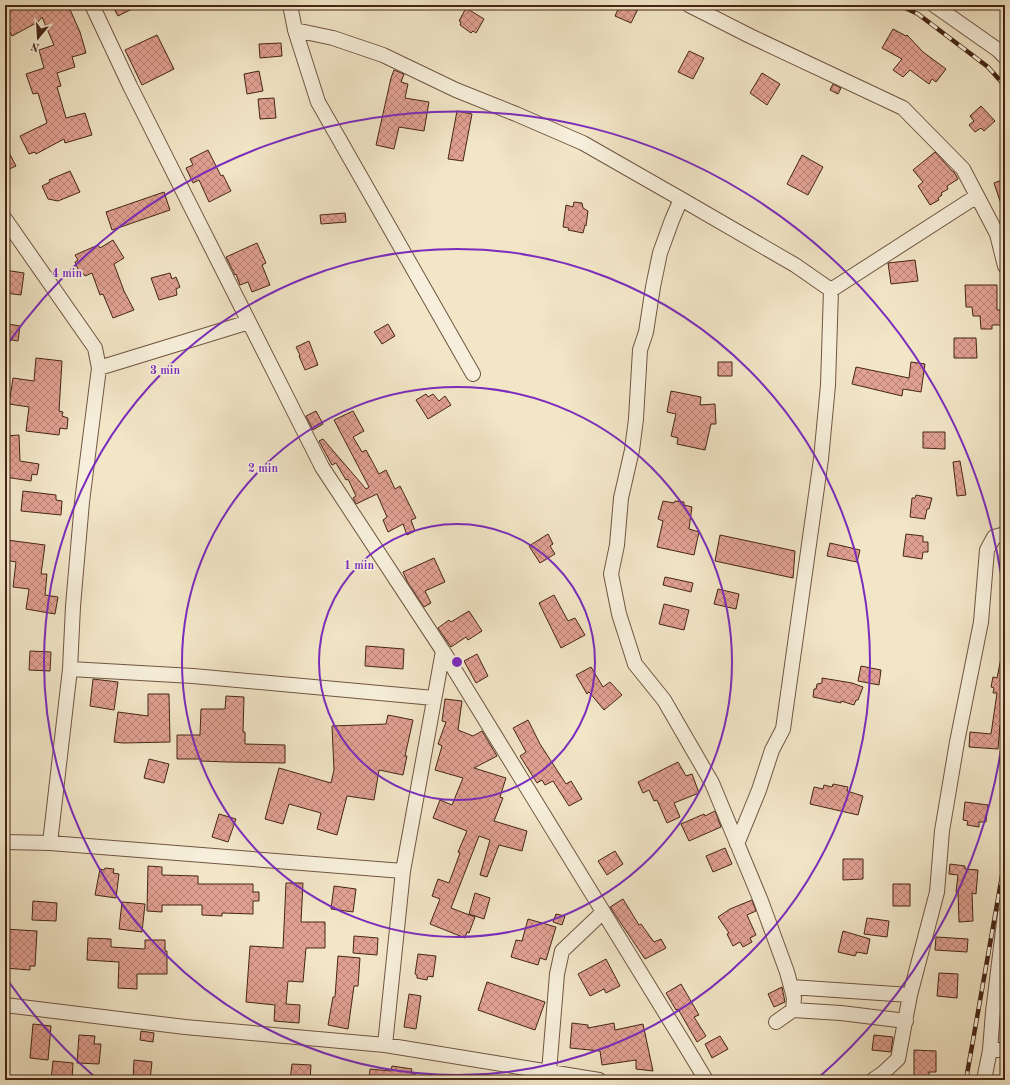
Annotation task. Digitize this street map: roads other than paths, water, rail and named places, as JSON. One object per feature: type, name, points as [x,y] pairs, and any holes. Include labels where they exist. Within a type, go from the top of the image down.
[{"type":"street","points":[[92,5],[130,86],[322,467],[443,651],[706,1080]]},
{"type":"street","points":[[290,5],[295,30],[318,102],[473,374]]},
{"type":"street","points":[[689,5],[750,36],[903,108],[963,169],[997,234],[1005,266]]},
{"type":"street","points":[[934,5],[998,50],[1005,57]]},
{"type":"street","points":[[295,30],[333,38],[383,55],[456,90],[583,143],[795,265],[831,290]]},
{"type":"street","points":[[831,290],[977,196]]},
{"type":"street","points":[[682,199],[660,253],[646,332],[640,350],[636,419],[632,450],[621,498],[617,545],[611,574],[619,614],[635,664],[664,700],[712,783],[761,901],[787,972],[794,998],[793,1010]]},
{"type":"street","points":[[5,219],[95,348],[99,368],[77,554],[72,606],[70,669],[50,843]]},
{"type":"street","points":[[737,844],[759,790],[772,750],[783,729],[821,459],[828,385],[831,290]]},
{"type":"street","points":[[99,368],[249,322]]},
{"type":"street","points":[[873,1080],[898,1059],[910,995],[937,892],[943,823],[957,742],[981,622],[987,550],[994,537],[1005,534]]},
{"type":"street","points":[[385,1045],[403,871],[443,651]]},
{"type":"street","points":[[70,669],[201,677],[434,698]]},
{"type":"street","points":[[5,842],[50,843],[403,871]]},
{"type":"street","points":[[549,1072],[557,974],[562,951],[603,912]]},
{"type":"street","points":[[984,1080],[990,1050],[1005,914]]},
{"type":"street","points":[[791,987],[910,995]]},
{"type":"street","points":[[5,1005],[185,1027],[385,1045],[599,1080]]},
{"type":"street","points":[[776,1022],[793,1010],[841,1013],[906,1021]]},
{"type":"street","points":[[990,1050],[1005,1050]]},
{"type":"railway","points":[[899,5],[918,14],[988,67],[1005,86]]},
{"type":"railway","points":[[966,1080],[1005,859]]}]
